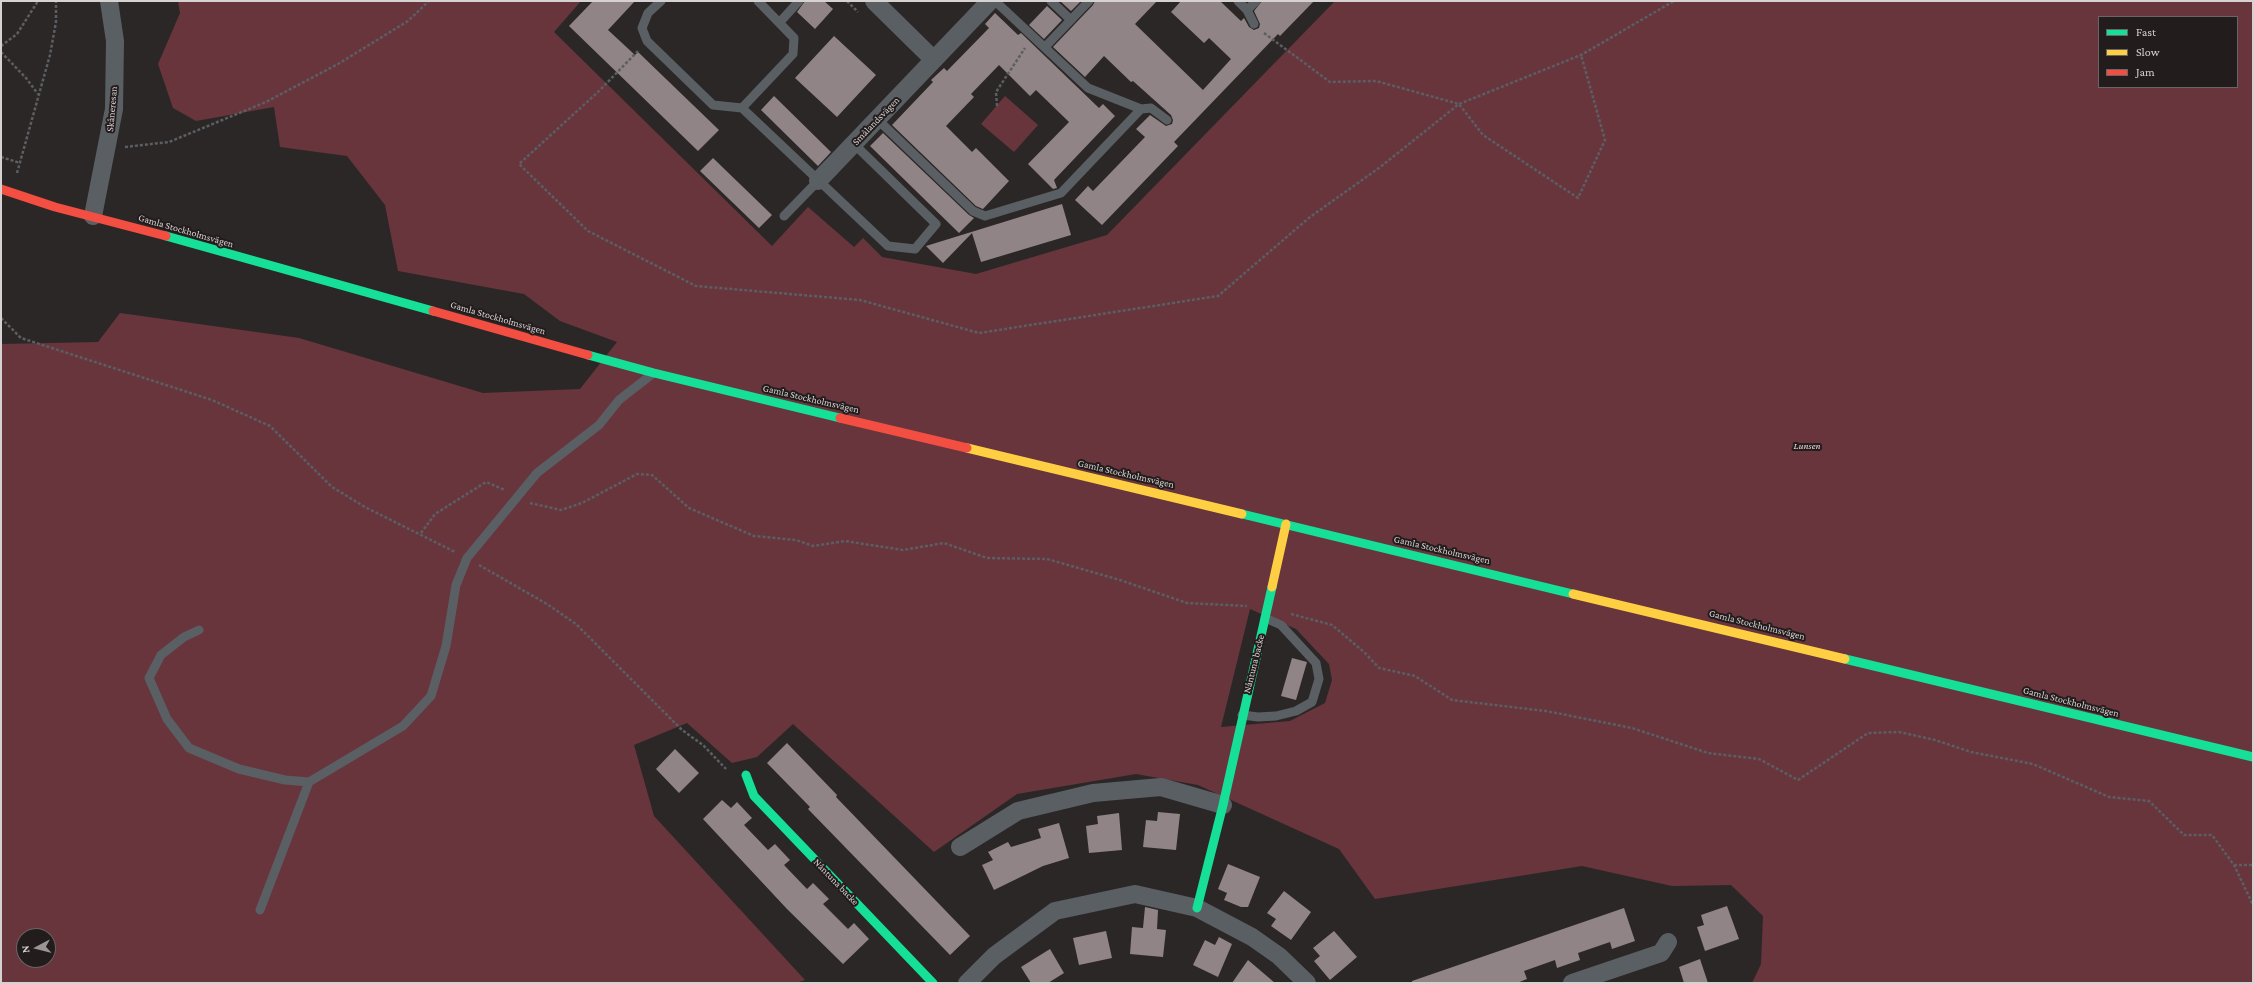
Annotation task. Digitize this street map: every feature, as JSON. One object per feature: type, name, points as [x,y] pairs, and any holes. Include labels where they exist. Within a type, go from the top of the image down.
[{"type":"main road","name":"Gamla Stockholmsvägen","points":[[1,189],[55,207],[93,216],[654,373],[2253,757]]},
{"type":"main road","name":"Nåntuna backe","points":[[1197,908],[1223,805],[1286,524]]},
{"type":"main road","name":"Nåntuna backe","points":[[746,775],[754,796],[934,983]]},
{"type":"street","name":"Skåneresan","points":[[93,216],[108,146],[114,109],[115,41],[109,1]]},
{"type":"street","points":[[874,1],[934,60]]},
{"type":"street","name":"Smålandsvägen","points":[[818,181],[990,1]]},
{"type":"street","points":[[960,847],[1018,811],[1093,793],[1161,787],[1223,805]]},
{"type":"street","points":[[967,983],[994,956],[1055,911],[1135,894],[1197,908],[1252,938],[1274,952],[1308,983]]},
{"type":"street","points":[[1572,983],[1660,953],[1668,942]]},
{"type":"lane","points":[[661,1],[648,13],[642,28],[647,41],[713,105],[742,108],[888,246],[915,249],[936,224],[854,144]]},
{"type":"lane","points":[[742,108],[793,54],[794,38],[758,1]]},
{"type":"lane","points":[[780,22],[799,1]]},
{"type":"lane","points":[[995,1],[1088,88],[1141,108],[1151,108],[1167,120]]},
{"type":"lane","points":[[1051,1],[1071,20]]},
{"type":"lane","points":[[1045,47],[1089,1]]},
{"type":"lane","points":[[1238,1],[1247,10],[1254,24]]},
{"type":"lane","points":[[1247,10],[1256,1]]},
{"type":"lane","points":[[877,119],[973,211],[985,216],[1061,193],[1141,108]]},
{"type":"lane","points":[[784,216],[818,181]]},
{"type":"lane","points":[[199,630],[184,637],[161,655],[149,678],[167,719],[189,748],[240,769],[285,780],[309,782],[403,726],[431,696],[446,646],[456,585],[467,558],[537,474],[599,425],[619,400],[654,373]]},
{"type":"lane","points":[[1242,715],[1258,717],[1276,716],[1296,712],[1312,702],[1319,679],[1316,663],[1281,625],[1265,618]]},
{"type":"lane","points":[[260,910],[309,782]]},
{"type":"path","points":[[1,46],[17,34],[38,1]]},
{"type":"path","points":[[17,173],[50,55],[56,22],[56,1]]},
{"type":"path","points":[[108,146],[129,147],[169,142],[266,102],[338,64],[408,21],[429,1]]},
{"type":"path","points":[[1254,24],[1293,56],[1330,82],[1376,82],[1459,104],[1483,135],[1578,198],[1605,140],[1581,55]]},
{"type":"path","points":[[996,106],[996,92],[1034,37]]},
{"type":"path","points":[[1,52],[26,78],[38,94]]},
{"type":"path","points":[[1,157],[20,163]]},
{"type":"path","points":[[1,318],[21,338],[212,400],[270,426],[332,487],[365,507],[421,533],[467,558],[548,604],[576,624],[682,730],[703,745],[728,770],[746,775]]},
{"type":"path","points":[[421,533],[434,514],[486,482],[505,490],[515,500],[561,510],[582,503],[637,474],[652,475],[689,508],[754,536],[796,540],[813,546],[845,541],[903,550],[944,543],[987,558],[1047,559],[1120,580],[1187,603],[1268,606],[1332,625],[1364,652],[1379,668],[1415,676],[1452,700],[1546,711],[1632,728],[1708,753],[1759,758],[1798,780],[1868,733],[1899,732],[1935,740],[1971,752],[2033,764],[2109,797],[2150,801],[2184,835],[2212,835],[2234,865],[2253,905]]},
{"type":"path","points":[[2234,865],[2253,865]]},
{"type":"green space","name":"Lunsen","points":[[178,1],[581,1],[554,32],[772,246],[808,207],[854,247],[863,238],[882,257],[976,274],[1107,235],[1335,1],[2253,1],[2253,983],[1752,983],[1761,964],[1763,916],[1731,885],[1672,886],[1582,866],[1375,899],[1339,849],[1198,785],[1136,774],[1017,794],[934,852],[793,724],[757,757],[732,763],[687,723],[634,745],[654,816],[805,980],[796,983],[1,983],[1,344],[98,342],[120,313],[299,338],[483,393],[580,389],[617,342],[560,321],[524,294],[398,271],[385,205],[347,156],[280,147],[274,107],[196,121],[173,108],[158,64],[180,13]],"holes":[[[1250,609],[1296,629],[1329,664],[1332,680],[1325,703],[1290,721],[1221,727]]]},
{"type":"green space","points":[[1005,96],[1038,125],[1014,152],[981,124]]},
{"type":"building","points":[[593,1],[635,1],[608,30],[635,55],[638,52],[719,130],[698,151],[569,26]]},
{"type":"building","points":[[805,1],[824,1],[833,9],[815,29],[797,12]]},
{"type":"building","points":[[1060,1],[1081,1],[1071,11]]},
{"type":"building","points":[[1095,1],[1157,1],[1135,24],[1203,90],[1231,59],[1209,38],[1204,43],[1171,12],[1181,1],[1220,1],[1241,21],[1244,18],[1249,27],[1254,30],[1259,28],[1260,24],[1254,11],[1262,1],[1314,1],[1280,36],[1278,34],[1174,142],[1178,146],[1102,225],[1075,200],[1088,186],[1093,191],[1145,137],[1136,129],[1150,115],[1166,126],[1172,124],[1173,120],[1171,115],[1133,81],[1131,82],[1104,56],[1085,77],[1053,47],[1093,5]]},
{"type":"building","points":[[1047,6],[1062,20],[1044,39],[1029,25]]},
{"type":"building","points":[[995,13],[1018,35],[1021,33],[1099,108],[1103,104],[1115,116],[1054,180],[1057,188],[1053,189],[1028,164],[1069,122],[1036,90],[1030,96],[999,65],[971,94],[974,97],[946,126],[972,152],[976,148],[1009,181],[983,209],[976,206],[892,125],[933,82],[931,80],[944,68],[947,71],[989,28],[985,24]]},
{"type":"building","points":[[834,36],[876,75],[837,117],[795,78]]},
{"type":"building","points":[[774,96],[831,152],[818,166],[761,110]]},
{"type":"building","points":[[883,133],[969,215],[974,218],[959,233],[870,146]]},
{"type":"building","points":[[713,158],[772,215],[759,228],[700,171]]},
{"type":"building","points":[[1062,204],[1071,235],[981,262],[972,233],[943,263],[926,246]]},
{"type":"building","points":[[1292,658],[1307,662],[1296,700],[1281,696]]},
{"type":"building","points":[[787,743],[837,795],[836,797],[970,936],[950,955],[808,809],[810,807],[767,763]]},
{"type":"building","points":[[675,749],[699,773],[679,793],[656,769]]},
{"type":"building","points":[[722,800],[731,808],[737,802],[752,818],[744,825],[768,850],[775,844],[790,860],[784,865],[807,889],[813,883],[829,899],[823,904],[848,929],[854,923],[869,939],[843,964],[787,909],[703,819]]},
{"type":"building","points":[[1158,812],[1180,814],[1176,850],[1143,847],[1146,820],[1157,821]]},
{"type":"building","points":[[1119,813],[1122,850],[1089,853],[1086,826],[1098,824],[1097,816]]},
{"type":"building","points":[[1059,823],[1069,858],[1043,866],[994,890],[982,865],[993,860],[988,852],[1008,842],[1011,847],[1041,838],[1038,829]]},
{"type":"building","points":[[1228,864],[1260,877],[1248,907],[1241,907],[1224,900],[1227,893],[1218,889]]},
{"type":"building","points":[[1284,891],[1311,912],[1291,940],[1271,926],[1276,919],[1267,913]]},
{"type":"building","points":[[1727,906],[1739,939],[1705,951],[1697,927],[1704,925],[1701,915]]},
{"type":"building","points":[[1145,907],[1158,910],[1157,929],[1166,930],[1163,957],[1130,954],[1132,927],[1143,928]]},
{"type":"building","points":[[1624,908],[1635,941],[1612,949],[1610,942],[1578,953],[1580,960],[1557,968],[1555,960],[1524,971],[1527,979],[1517,983],[1412,983],[1412,981]]},
{"type":"building","points":[[1106,931],[1112,958],[1079,965],[1073,938]]},
{"type":"building","points":[[1334,931],[1357,957],[1330,980],[1314,961],[1320,956],[1313,948]]},
{"type":"building","points":[[1219,937],[1232,944],[1218,977],[1193,965],[1205,940],[1215,945]]},
{"type":"building","points":[[1050,949],[1064,973],[1048,983],[1031,983],[1021,967]]},
{"type":"building","points":[[1700,959],[1708,983],[1684,983],[1679,967]]},
{"type":"building","points":[[1248,960],[1275,983],[1232,983]]},
{"type":"traffic: fast","points":[[166,236],[433,311]]},
{"type":"traffic: fast","points":[[588,355],[654,373],[840,418]]},
{"type":"traffic: fast","points":[[1242,514],[1573,594]]},
{"type":"traffic: fast","points":[[1197,908],[1223,805],[1272,587]]},
{"type":"traffic: fast","points":[[1845,659],[2253,757]]},
{"type":"traffic: fast","points":[[746,775],[754,796],[933,983]]},
{"type":"traffic: slow","points":[[967,448],[1242,514]]},
{"type":"traffic: slow","points":[[1272,587],[1286,524]]},
{"type":"traffic: slow","points":[[1573,594],[1845,659]]},
{"type":"traffic: jam","points":[[1,189],[55,207],[166,236]]},
{"type":"traffic: jam","points":[[433,311],[588,355]]},
{"type":"traffic: jam","points":[[840,418],[967,448]]}]
